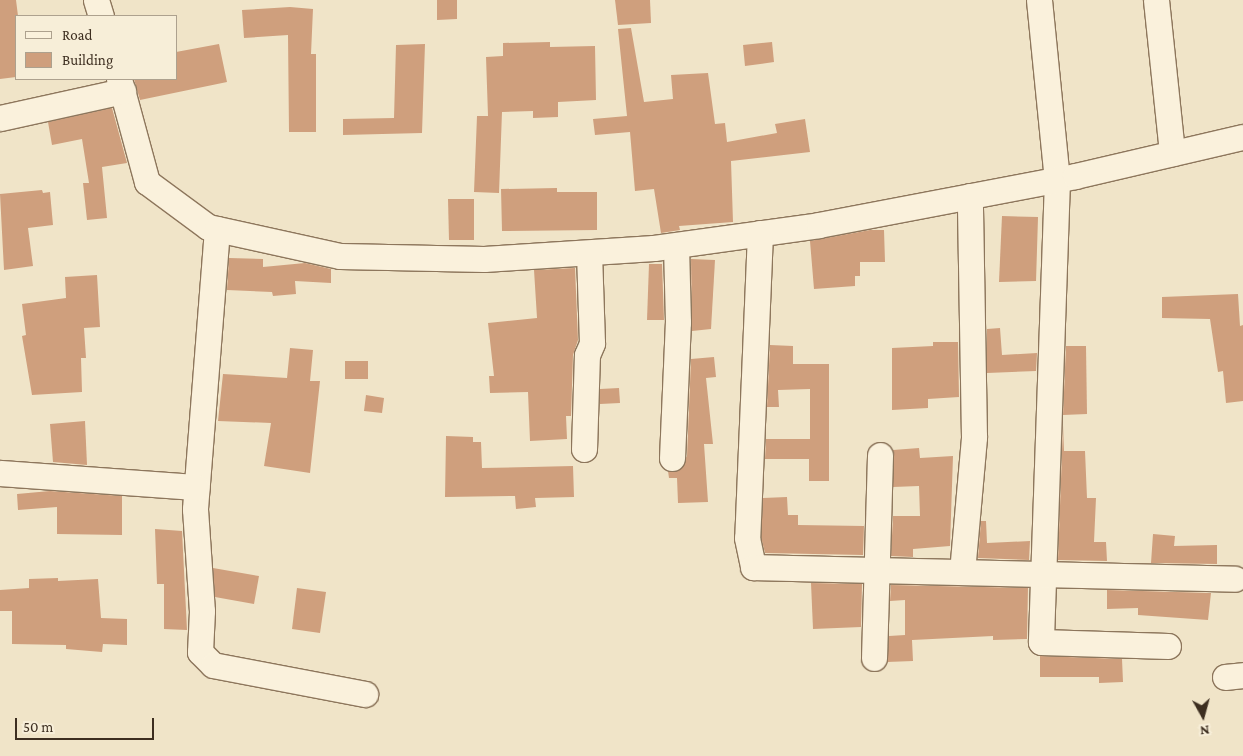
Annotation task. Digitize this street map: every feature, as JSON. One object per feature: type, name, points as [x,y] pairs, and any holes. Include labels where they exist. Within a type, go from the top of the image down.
[{"type":"street","points":[[96,0],[101,15]]},
{"type":"street","points":[[1039,0],[1056,180],[1041,575],[1041,642],[1168,646]]},
{"type":"street","points":[[1156,0],[1172,153]]},
{"type":"street","points":[[0,118],[121,85],[147,182],[208,227],[340,256],[484,260],[676,246],[760,233],[1056,180],[1243,137]]},
{"type":"street","points":[[962,572],[974,437],[970,196]]},
{"type":"street","points":[[217,229],[197,487],[200,652],[213,665],[365,694]]},
{"type":"street","points":[[760,233],[747,538],[753,568],[878,573],[962,572],[1235,578]]},
{"type":"street","points":[[672,458],[678,322],[676,246]]},
{"type":"street","points":[[584,449],[587,355],[592,343],[589,253]]},
{"type":"street","points":[[874,658],[880,455]]},
{"type":"street","points":[[0,473],[197,487]]},
{"type":"building","points":[[0,0],[16,0],[18,15],[15,15],[15,77],[0,79]]},
{"type":"building","points":[[437,0],[457,0],[457,19],[437,20]]},
{"type":"building","points":[[615,0],[650,0],[651,23],[618,25]]},
{"type":"building","points":[[290,7],[313,9],[311,54],[316,54],[316,132],[289,132],[288,35],[244,38],[242,10]]},
{"type":"building","points":[[631,28],[644,102],[673,99],[671,75],[708,73],[715,124],[725,123],[727,142],[777,133],[775,124],[805,119],[810,152],[731,161],[733,222],[679,226],[680,230],[661,233],[654,189],[635,191],[630,132],[595,135],[593,119],[627,116],[618,29]]},
{"type":"building","points":[[550,42],[550,47],[595,46],[596,100],[558,102],[558,117],[533,118],[533,111],[502,112],[499,193],[474,192],[477,116],[488,116],[486,57],[503,56],[503,43]]},
{"type":"building","points":[[772,42],[774,62],[745,66],[743,45]]},
{"type":"building","points":[[219,44],[227,82],[140,100],[134,80],[178,80],[178,52]]},
{"type":"building","points":[[425,44],[422,133],[343,135],[343,119],[394,118],[396,45]]},
{"type":"building","points":[[112,108],[127,163],[102,167],[107,218],[87,220],[83,183],[89,183],[82,139],[52,145],[48,122]]},
{"type":"building","points":[[557,188],[557,192],[597,192],[597,230],[502,231],[501,189]]},
{"type":"building","points":[[42,190],[43,193],[50,192],[53,225],[28,228],[33,266],[4,270],[0,194]]},
{"type":"building","points":[[448,199],[474,199],[474,240],[449,240]]},
{"type":"building","points":[[1002,216],[1038,217],[1036,281],[999,282]]},
{"type":"building","points":[[870,230],[884,230],[885,262],[860,262],[860,276],[855,276],[855,286],[814,289],[810,241]]},
{"type":"building","points":[[229,258],[263,259],[263,267],[305,263],[331,269],[331,283],[295,281],[296,294],[273,296],[272,292],[227,290]]},
{"type":"building","points":[[691,259],[715,260],[711,329],[692,331]]},
{"type":"building","points":[[649,264],[662,264],[664,320],[647,320]]},
{"type":"building","points":[[575,268],[578,340],[573,355],[571,416],[566,416],[567,439],[530,441],[528,392],[490,393],[489,376],[494,376],[488,323],[537,318],[534,270]]},
{"type":"building","points":[[97,275],[100,327],[84,328],[86,358],[81,358],[82,392],[32,395],[22,336],[26,335],[22,304],[66,298],[65,277]]},
{"type":"building","points":[[1238,294],[1240,326],[1243,325],[1243,401],[1226,403],[1223,371],[1218,372],[1210,319],[1162,318],[1162,297]]},
{"type":"building","points":[[1000,328],[1002,355],[1037,353],[1036,371],[987,373],[987,329]]},
{"type":"building","points":[[933,342],[958,342],[959,397],[928,399],[928,408],[892,410],[892,348],[933,346]]},
{"type":"building","points":[[770,345],[793,346],[793,364],[829,364],[829,481],[809,481],[809,459],[765,459],[766,439],[810,439],[810,389],[778,390],[779,407],[767,407]]},
{"type":"building","points":[[1066,346],[1086,346],[1087,414],[1063,415]]},
{"type":"building","points":[[290,348],[313,350],[310,381],[320,381],[310,473],[264,466],[271,423],[218,421],[223,374],[287,378]]},
{"type":"building","points":[[714,357],[716,377],[706,378],[713,444],[704,444],[708,502],[678,503],[677,478],[669,478],[668,471],[679,470],[687,456],[691,359]]},
{"type":"building","points":[[345,361],[368,361],[368,379],[345,379]]},
{"type":"building","points":[[619,388],[620,403],[600,404],[600,389]]},
{"type":"building","points":[[366,395],[384,398],[382,413],[364,411]]},
{"type":"building","points":[[85,421],[87,465],[53,462],[50,424]]},
{"type":"building","points":[[1063,425],[1064,451],[1085,451],[1087,498],[1096,498],[1094,542],[1106,542],[1107,561],[1058,560]]},
{"type":"building","points":[[446,436],[473,437],[473,442],[481,442],[482,468],[573,466],[574,497],[535,498],[536,507],[516,509],[515,496],[445,497]]},
{"type":"building","points":[[919,448],[920,458],[953,456],[950,546],[913,549],[913,557],[891,556],[893,516],[920,516],[919,486],[893,487],[893,450]]},
{"type":"building","points":[[50,491],[122,496],[122,535],[57,534],[57,507],[18,510],[17,494]]},
{"type":"building","points":[[787,497],[788,515],[798,515],[798,525],[864,526],[863,555],[765,553],[761,537],[763,498]]},
{"type":"building","points":[[981,521],[986,521],[987,543],[1030,541],[1029,560],[978,558]]},
{"type":"building","points":[[155,529],[182,531],[187,630],[164,629],[164,584],[157,584]]},
{"type":"building","points":[[1153,534],[1175,536],[1174,546],[1217,545],[1217,564],[1151,563]]},
{"type":"building","points":[[213,568],[259,576],[254,604],[215,597]]},
{"type":"building","points":[[58,578],[58,581],[98,579],[101,618],[127,619],[127,645],[103,644],[102,652],[66,649],[66,645],[12,644],[12,611],[0,611],[0,590],[29,588],[29,579]]},
{"type":"building","points":[[811,583],[862,584],[861,627],[813,629]]},
{"type":"building","points":[[891,585],[1028,588],[1027,639],[993,640],[993,636],[912,640],[913,661],[887,662],[889,636],[905,635],[905,600],[890,601]]},
{"type":"building","points":[[297,588],[326,592],[320,633],[292,629]]},
{"type":"building","points":[[1107,590],[1211,593],[1208,620],[1138,615],[1138,608],[1107,609]]},
{"type":"building","points":[[1040,656],[1122,659],[1123,682],[1099,683],[1099,677],[1040,677]]}]
